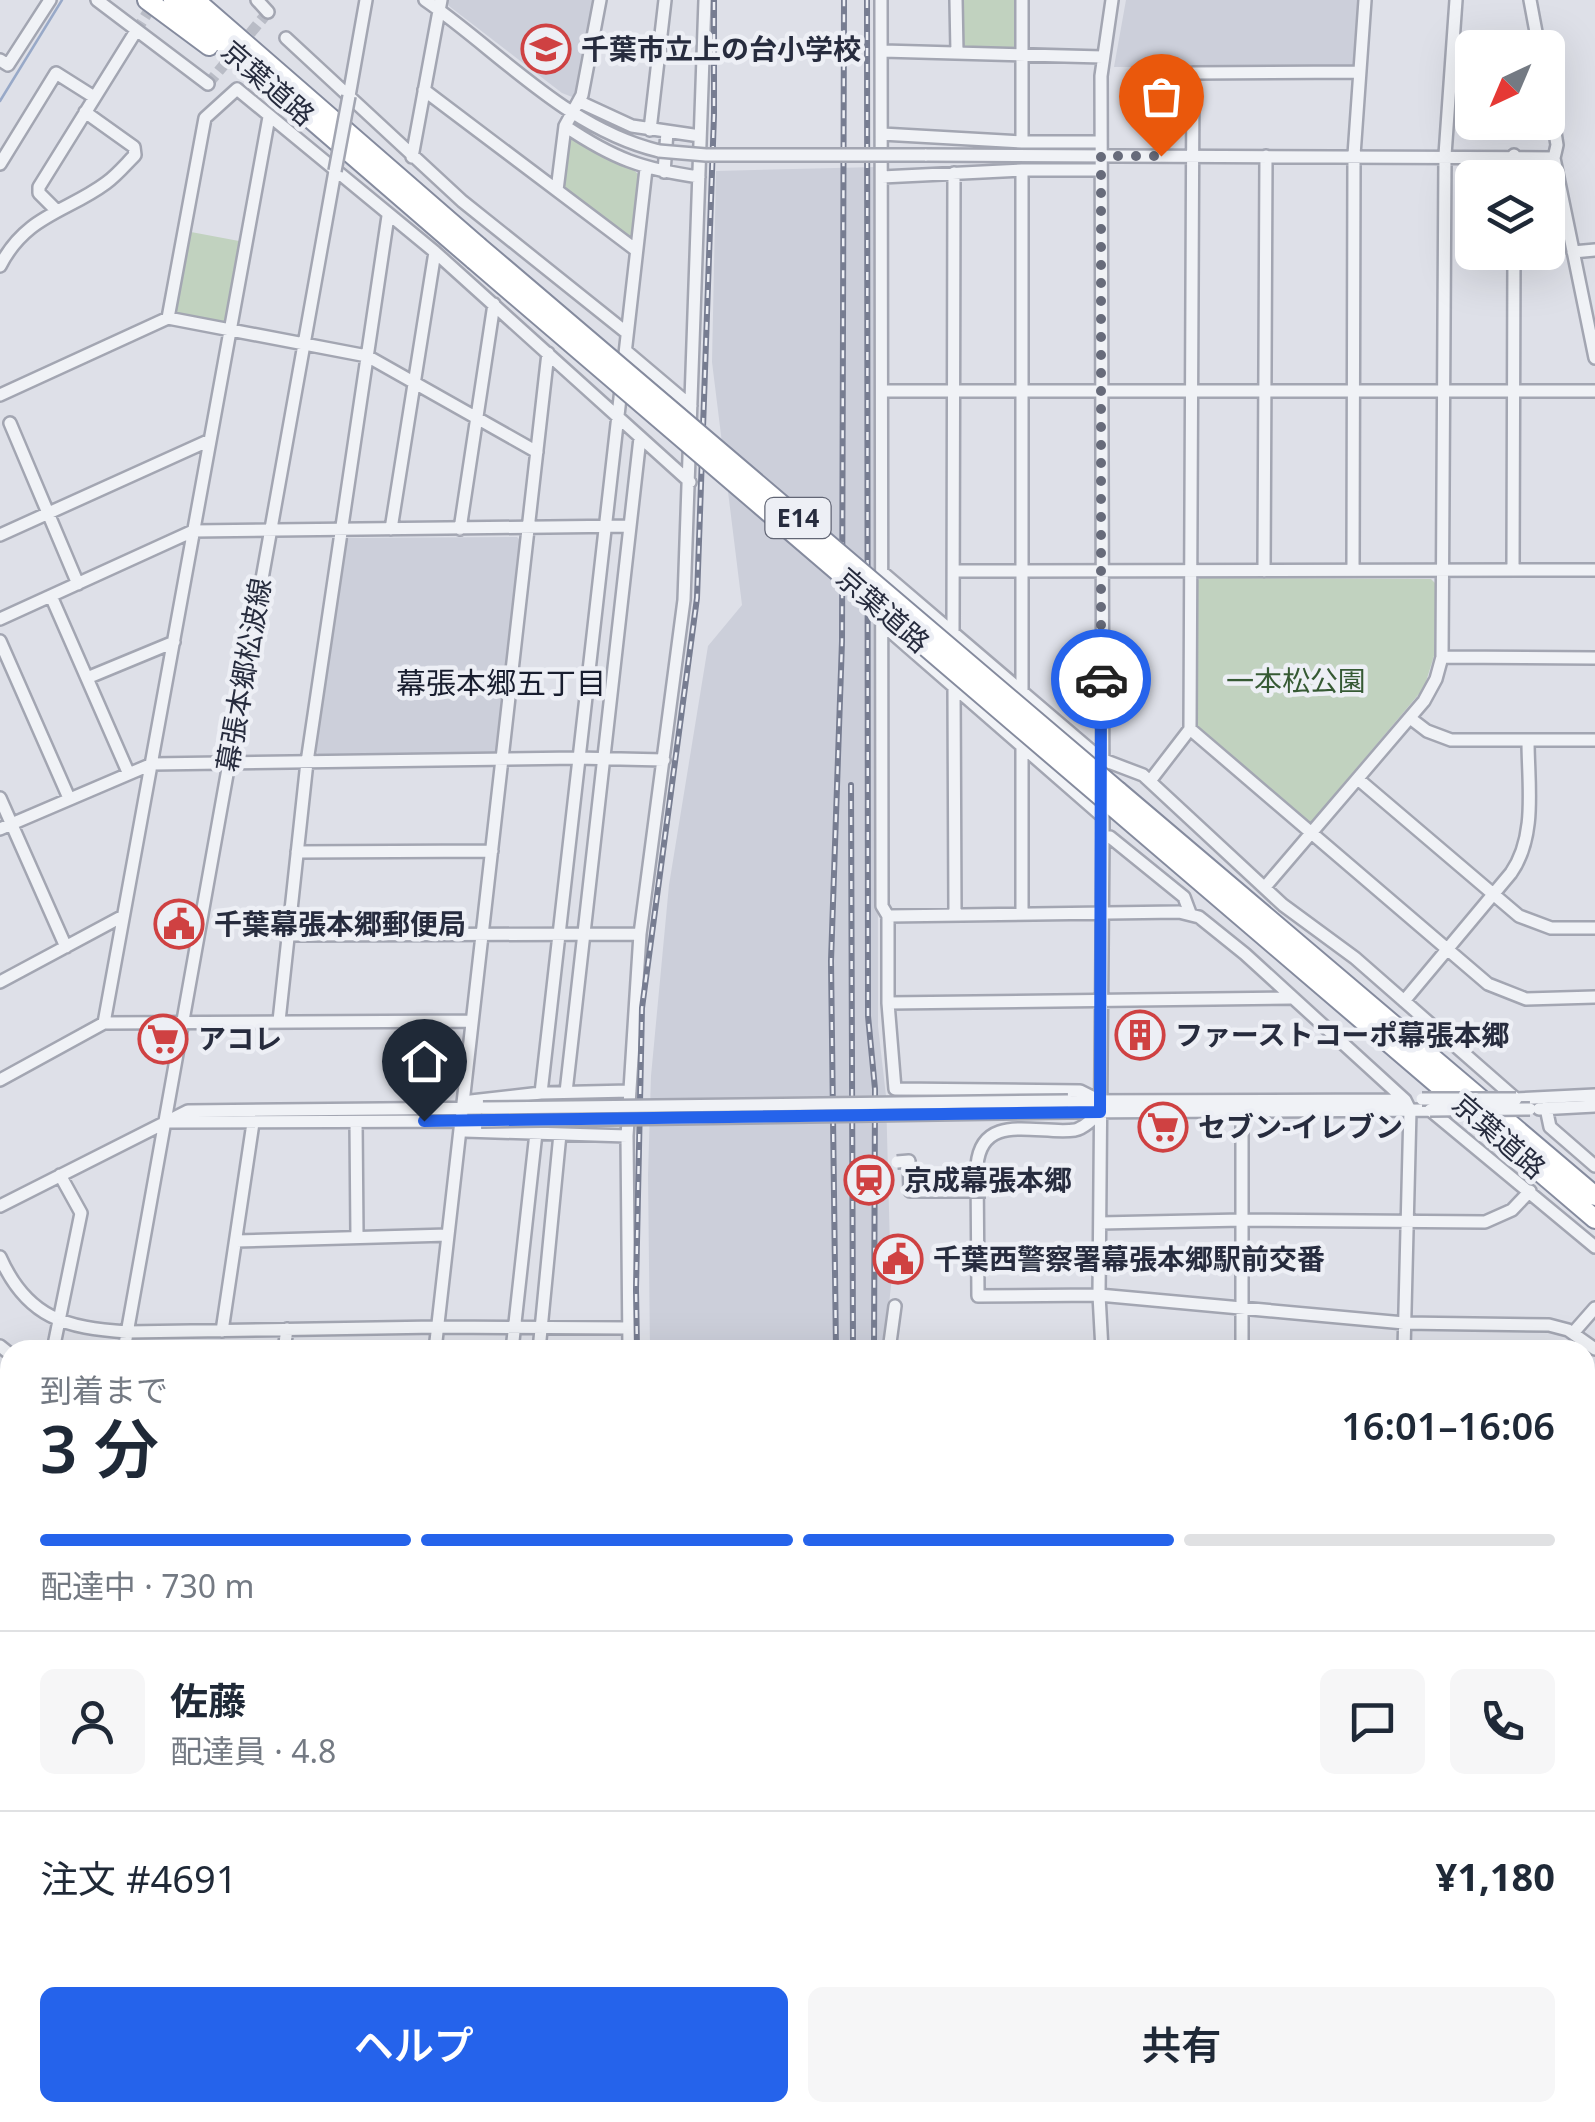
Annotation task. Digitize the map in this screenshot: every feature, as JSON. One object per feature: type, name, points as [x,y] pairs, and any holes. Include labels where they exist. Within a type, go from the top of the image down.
[{"type":"highway","points":[[147,0],[295,107]]},
{"type":"highway","name":"京葉道路","points":[[173,0],[295,107],[476,253]]},
{"type":"highway","name":"京葉道路","points":[[196,0],[476,253],[1595,1218]]},
{"type":"highway","points":[[210,0],[264,58]]},
{"type":"highway","name":"京葉道路","points":[[1111,804],[1595,1196]]},
{"type":"street","points":[[0,60],[8,65],[50,0]]},
{"type":"street","points":[[97,0],[208,84]]},
{"type":"street","points":[[257,0],[268,12]]},
{"type":"street","name":"幕張本郷松波線","points":[[126,1340],[366,0]]},
{"type":"street","points":[[425,0],[440,5],[621,140],[658,151],[706,155],[1101,149]]},
{"type":"street","points":[[557,190],[565,126],[575,107],[600,0]]},
{"type":"street","points":[[650,130],[664,0]]},
{"type":"street","points":[[629,1340],[627,1136],[640,934],[684,600],[705,0]]},
{"type":"street","points":[[881,0],[882,906],[888,916],[888,1003],[894,1089],[1080,1091],[1100,1107],[1242,1112],[1595,1095]]},
{"type":"street","points":[[956,0],[956,52]]},
{"type":"street","points":[[1022,0],[1022,142]]},
{"type":"street","points":[[1101,1340],[1103,837],[1111,804],[1102,759],[1101,149],[1103,56],[1112,0]]},
{"type":"street","points":[[1354,570],[1354,156],[1365,0]]},
{"type":"street","points":[[1265,887],[1410,718],[1430,692],[1442,657],[1444,156],[1456,0]]},
{"type":"street","points":[[1530,0],[1536,30]]},
{"type":"street","points":[[412,157],[440,5]]},
{"type":"street","points":[[55,209],[39,193],[39,187],[136,32]]},
{"type":"street","points":[[286,38],[412,157],[626,333]]},
{"type":"street","points":[[883,51],[1103,56]]},
{"type":"street","points":[[1150,781],[1190,729],[1192,73],[1359,72]]},
{"type":"street","points":[[0,164],[56,73],[94,96]]},
{"type":"street","points":[[168,318],[205,118],[237,89],[494,304],[690,482]]},
{"type":"street","points":[[424,90],[636,250]]},
{"type":"street","points":[[575,107],[632,126],[700,136]]},
{"type":"street","points":[[0,266],[18,239],[55,209],[105,184],[135,155],[134,147],[85,112]]},
{"type":"street","points":[[104,1023],[269,117]]},
{"type":"street","points":[[565,126],[603,150],[646,169],[700,177]]},
{"type":"street","points":[[664,172],[667,132]]},
{"type":"street","points":[[882,134],[1191,156],[1554,158]]},
{"type":"street","points":[[1556,140],[1554,158],[1595,358]]},
{"type":"street","points":[[1514,155],[1514,160]]},
{"type":"street","points":[[1264,571],[1266,156]]},
{"type":"street","points":[[541,1092],[646,169]]},
{"type":"street","points":[[1022,170],[1022,692]]},
{"type":"street","points":[[882,177],[1101,170]]},
{"type":"street","points":[[953,634],[954,173]]},
{"type":"street","points":[[278,1021],[306,762],[388,216]]},
{"type":"street","points":[[1574,252],[1595,250]]},
{"type":"street","points":[[391,529],[434,252]]},
{"type":"street","points":[[1513,569],[1514,270]]},
{"type":"street","points":[[460,529],[494,304]]},
{"type":"street","points":[[0,396],[168,318],[366,356],[537,452]]},
{"type":"street","points":[[626,352],[691,406]]},
{"type":"street","points":[[436,1340],[458,1115],[548,354]]},
{"type":"street","points":[[884,392],[1595,391]]},
{"type":"street","points":[[10,424],[78,584]]},
{"type":"street","points":[[566,1092],[640,438]]},
{"type":"street","points":[[0,535],[210,440]]},
{"type":"street","points":[[0,618],[194,531],[629,526]]},
{"type":"street","points":[[955,570],[1595,570]]},
{"type":"street","points":[[882,572],[1102,759],[1129,768],[1150,781],[1283,905],[1355,958],[1516,1099]]},
{"type":"street","points":[[51,596],[128,772]]},
{"type":"street","points":[[883,625],[1022,744],[1111,804]]},
{"type":"street","points":[[0,641],[69,798]]},
{"type":"street","points":[[86,678],[174,642]]},
{"type":"street","points":[[1442,657],[1595,658]]},
{"type":"street","points":[[954,686],[956,915]]},
{"type":"street","points":[[1410,718],[1427,731],[1451,740],[1595,740]]},
{"type":"street","points":[[1190,729],[1488,984],[1526,999],[1595,997]]},
{"type":"street","points":[[1404,1001],[1516,866],[1527,838],[1528,741]]},
{"type":"street","points":[[1022,744],[1022,914]]},
{"type":"street","points":[[6,827],[152,764],[229,760],[664,760]]},
{"type":"street","points":[[1358,779],[1519,916],[1552,928],[1595,928]]},
{"type":"street","points":[[0,798],[6,827],[66,948]]},
{"type":"street","points":[[1103,837],[1110,837],[1184,897],[1190,913],[1245,954],[1407,1105],[1404,1340]]},
{"type":"street","points":[[298,852],[492,851]]},
{"type":"street","points":[[888,916],[1190,913]]},
{"type":"street","points":[[0,982],[123,916]]},
{"type":"street","points":[[288,935],[640,934]]},
{"type":"street","points":[[888,1003],[1291,998]]},
{"type":"street","points":[[0,1080],[104,1023],[472,1021]]},
{"type":"street","points":[[0,1206],[188,1111],[458,1115],[472,1101],[541,1092],[630,1091]]},
{"type":"street","points":[[1426,1104],[1530,1109],[1595,1106]]},
{"type":"street","points":[[1426,1104],[1595,1247]]},
{"type":"street","points":[[164,1122],[356,1122],[482,1114],[1407,1105]]},
{"type":"street","points":[[1100,1107],[1079,1130],[1002,1130],[986,1139],[979,1149],[978,1296],[1099,1295],[1404,1324],[1538,1324],[1573,1333],[1583,1340]]},
{"type":"street","points":[[1546,1108],[1550,1127],[1595,1166]]},
{"type":"street","points":[[1242,1112],[1242,1340]]},
{"type":"street","points":[[458,1115],[465,1131],[627,1136]]},
{"type":"street","points":[[356,1122],[357,1236]]},
{"type":"street","points":[[222,1331],[253,1123]]},
{"type":"street","points":[[513,1340],[536,1133]]},
{"type":"street","points":[[540,1340],[560,1134]]},
{"type":"street","points":[[898,1162],[909,1161],[910,1191],[986,1191]]},
{"type":"street","points":[[55,1340],[81,1213],[60,1175]]},
{"type":"street","points":[[1100,1223],[1485,1222],[1512,1210],[1530,1191]]},
{"type":"street","points":[[236,1241],[448,1235]]},
{"type":"street","points":[[0,1257],[26,1297],[60,1322],[82,1329],[127,1332],[628,1328]]},
{"type":"street","points":[[890,1340],[894,1306]]},
{"type":"street","points":[[1573,1333],[1595,1308]]},
{"type":"street","points":[[285,1340],[287,1328]]},
{"type":"shaded area","name":"千葉市立上の台小学校","points":[[447,0],[595,0],[578,93],[572,97],[562,93],[449,6]]},
{"type":"shaded area","points":[[1126,0],[1360,0],[1356,64],[1349,68],[1114,67]]},
{"type":"shaded area","points":[[877,167],[878,1026],[886,1096],[891,1286],[885,1340],[650,1340],[651,1076],[669,885],[708,646],[742,605],[712,362],[716,171]]},
{"type":"shaded area","points":[[517,537],[522,542],[499,747],[494,753],[318,754],[314,748],[343,544],[349,538]]},
{"type":"green space","points":[[961,0],[1018,0],[1018,44],[1012,50],[967,48],[961,43]]},
{"type":"green space","points":[[574,137],[641,177],[634,235],[627,238],[566,191],[563,183],[568,140]]},
{"type":"green space","points":[[191,232],[239,241],[242,246],[229,320],[223,324],[179,316],[174,309]]},
{"type":"green space","name":"一本松公園","points":[[1200,578],[1431,579],[1436,584],[1434,656],[1424,688],[1312,821],[1305,822],[1195,724],[1195,584]]},
{"type":"waterway","points":[[0,101],[62,0]]},
{"type":"tunnel","points":[[136,31],[155,1]]},
{"type":"tunnel","points":[[208,84],[268,12]]},
{"type":"railway","points":[[637,1340],[642,1008],[697,598],[714,115],[714,0]]},
{"type":"railway","points":[[836,1340],[831,961],[842,641],[844,0]]},
{"type":"railway","points":[[867,0],[868,1016],[875,1089],[874,1340]]},
{"type":"railway","points":[[851,785],[853,1340]]},
{"type":"way so far","points":[[1101,679],[1101,156],[1161,156]]},
{"type":"place","name":"千葉市立上の台小学校","points":[[546,49]]},
{"type":"place","name":"千葉幕張本郷郵便局","points":[[179,924]]},
{"type":"place","name":"ファーストコーポ幕張本郷","points":[[1140,1035]]},
{"type":"place","name":"アコレ","points":[[163,1039]]},
{"type":"place","name":"セブン-イレブン","points":[[1163,1127]]},
{"type":"place","name":"京成幕張本郷","points":[[869,1180]]},
{"type":"place","name":"千葉西警察署幕張本郷駅前交番","points":[[898,1259]]},
{"type":"district","name":"幕張本郷五丁目","points":[[501,684]]},
{"type":"route","points":[[424,1121],[1100,1112],[1101,679]]}]
